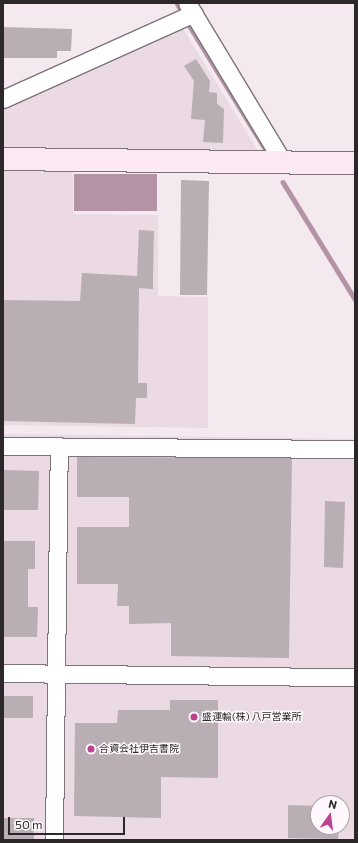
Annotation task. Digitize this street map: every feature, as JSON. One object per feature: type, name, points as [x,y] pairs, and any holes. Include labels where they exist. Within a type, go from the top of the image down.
[{"type":"street","points":[[3,99],[191,8],[283,162]]},
{"type":"street","points":[[3,159],[355,163]]},
{"type":"street","points":[[3,446],[355,449]]},
{"type":"street","points":[[54,840],[59,446]]},
{"type":"street","points":[[3,673],[355,677]]},
{"type":"shaded area","points":[[182,27],[258,151],[3,147],[3,106]]},
{"type":"shaded area","points":[[3,170],[73,171],[73,214],[158,215],[158,296],[208,297],[208,428],[3,425]]},
{"type":"shaded area","points":[[74,174],[157,174],[157,211],[74,211]]},
{"type":"shaded area","points":[[3,434],[355,439],[355,840],[3,840]]},
{"type":"building","points":[[3,27],[72,29],[71,51],[57,51],[57,58],[3,58]]},
{"type":"building","points":[[196,59],[210,81],[209,92],[217,93],[217,104],[224,109],[223,143],[203,142],[205,120],[191,119],[194,81],[184,66]]},
{"type":"building","points":[[181,180],[209,181],[207,295],[180,295]]},
{"type":"building","points":[[139,230],[154,231],[153,289],[139,288],[138,383],[147,383],[147,398],[136,398],[135,424],[3,421],[3,300],[80,301],[82,273],[137,276]]},
{"type":"building","points":[[77,457],[292,458],[289,658],[171,656],[171,623],[129,624],[129,606],[117,606],[118,584],[77,584],[77,527],[129,527],[129,497],[77,497]]},
{"type":"building","points":[[3,470],[39,471],[38,510],[3,510]]},
{"type":"building","points":[[325,501],[345,502],[343,568],[324,567]]},
{"type":"building","points":[[3,541],[35,541],[35,569],[28,569],[28,607],[38,607],[37,637],[3,637]]},
{"type":"building","points":[[3,696],[33,696],[33,718],[3,718]]},
{"type":"building","points":[[170,700],[218,700],[218,778],[161,777],[161,818],[74,816],[75,723],[117,723],[118,710],[170,710]]},
{"type":"building","points":[[288,805],[310,806],[310,835],[338,835],[338,839],[288,838]]},
{"type":"building","points":[[3,818],[34,818],[34,840],[3,840]]},
{"type":"waterway","points":[[177,3],[183,14]]},
{"type":"waterway","points":[[186,20],[264,147]]},
{"type":"waterway","points":[[283,182],[355,299]]},
{"type":"place","name":"盛運輸(株) 八戸営業所","points":[[194,717]]},
{"type":"place","name":"合資会社伊吉書院","points":[[91,749]]}]
